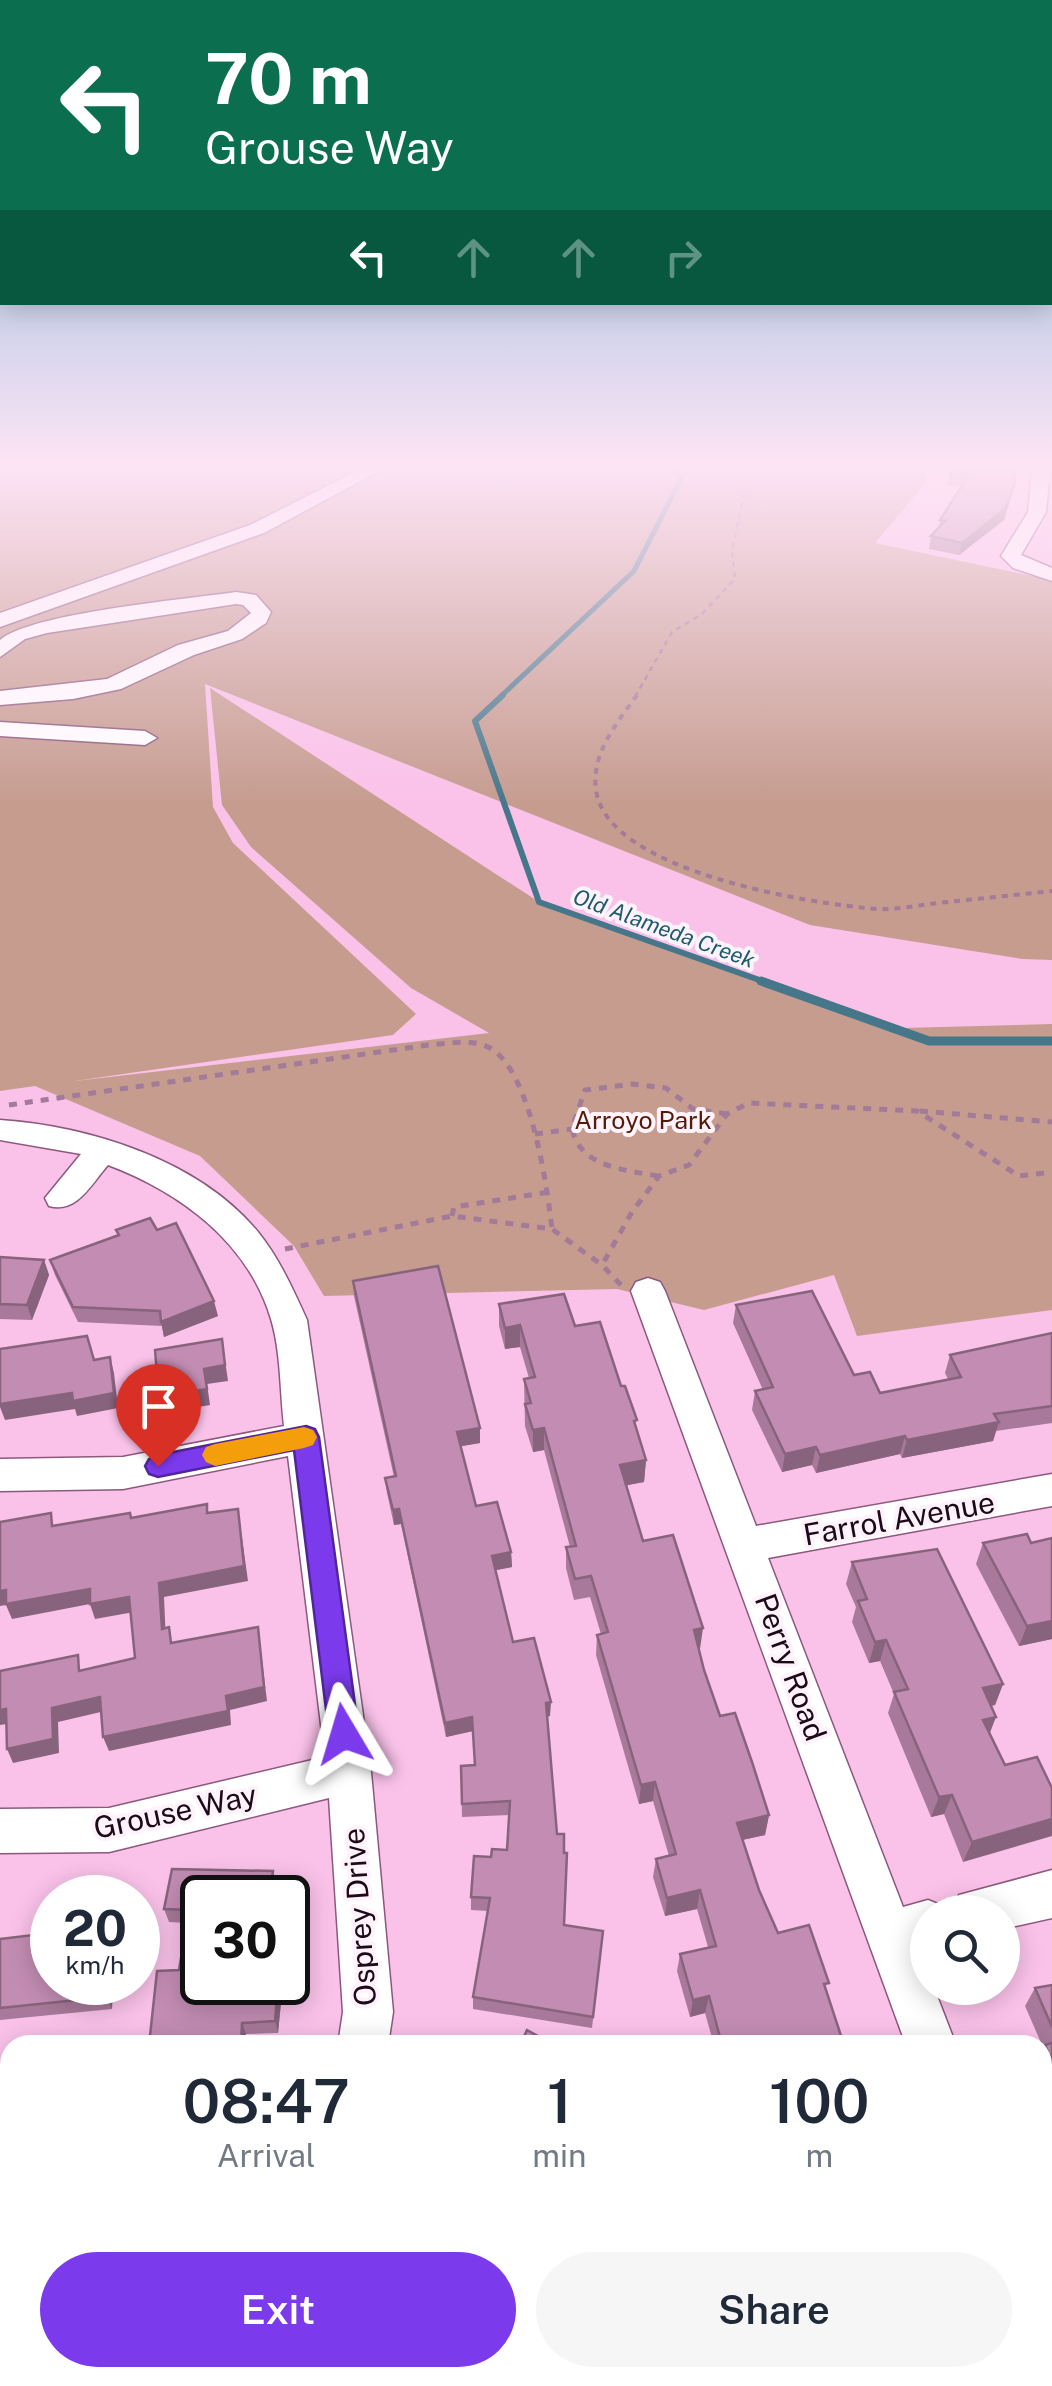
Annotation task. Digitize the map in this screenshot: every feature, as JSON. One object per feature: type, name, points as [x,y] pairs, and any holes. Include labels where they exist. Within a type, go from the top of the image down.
[{"type":"street","points":[[0,622],[100,581]]},
{"type":"street","points":[[0,651],[18,634],[30,630],[126,614],[236,598],[250,599],[261,612],[260,619],[235,635],[186,650],[113,684],[73,692],[0,698]]},
{"type":"street","points":[[0,729],[145,738]]},
{"type":"street","name":"Osprey Drive","points":[[0,1130],[20,1130],[102,1151],[197,1193],[240,1233],[273,1281],[289,1320],[349,1772],[368,2012],[365,2035]]},
{"type":"street","points":[[60,1198],[102,1151]]},
{"type":"street","name":"Perry Road","points":[[635,1288],[908,1929],[929,2035]]},
{"type":"street","points":[[0,1475],[123,1473],[306,1437]]},
{"type":"street","name":"Farrol Avenue","points":[[746,1545],[1052,1490]]},
{"type":"street","name":"Grouse Way","points":[[0,1832],[109,1830],[349,1772]]},
{"type":"street","points":[[1020,1902],[1052,1894]]},
{"type":"path","points":[[733,581],[702,614],[672,632],[604,747],[596,792],[608,820],[629,838],[670,860],[715,880],[756,892],[880,909],[1052,891]]},
{"type":"path","points":[[0,1106],[428,1045],[468,1043],[493,1049],[506,1062],[535,1134],[549,1192],[552,1230]]},
{"type":"path","points":[[726,1114],[693,1109],[666,1088],[632,1084],[584,1090],[572,1128],[579,1150],[606,1165],[659,1176],[689,1165],[726,1114],[749,1103],[1052,1122]]},
{"type":"path","points":[[917,1111],[1019,1176],[1052,1172]]},
{"type":"path","points":[[535,1134],[572,1128]]},
{"type":"path","points":[[602,1265],[632,1212],[659,1176]]},
{"type":"path","points":[[452,1216],[454,1207],[549,1192]]},
{"type":"path","points":[[257,1258],[294,1246],[452,1216],[552,1230],[635,1288]]},
{"type":"green space","name":"Arroyo Park","points":[[0,581],[1052,581],[1052,960],[1022,959],[810,925],[205,684],[213,807],[233,843],[416,1014],[393,1035],[75,1081],[489,1033],[411,988],[251,847],[222,805],[210,688],[539,902],[902,1028],[1052,1024],[1052,1310],[857,1336],[834,1275],[704,1310],[617,1289],[324,1296],[294,1246],[200,1156],[35,1086],[0,1091]]},
{"type":"building","points":[[150,1218],[157,1230],[176,1223],[214,1301],[161,1322],[160,1311],[73,1307],[50,1260],[119,1235],[116,1230]]},
{"type":"building","points":[[0,1257],[44,1260],[27,1305],[0,1304]]},
{"type":"building","points":[[438,1266],[480,1428],[457,1432],[476,1506],[497,1502],[511,1552],[492,1556],[513,1642],[534,1638],[551,1702],[546,1703],[557,1834],[564,1834],[567,1853],[564,1925],[603,1931],[593,2017],[473,1997],[490,1898],[471,1897],[474,1856],[491,1857],[492,1849],[507,1850],[510,1801],[462,1804],[461,1766],[475,1765],[472,1717],[445,1723],[399,1509],[393,1510],[385,1478],[396,1476],[353,1281]]},
{"type":"building","points":[[812,1291],[854,1375],[870,1372],[880,1393],[961,1377],[950,1355],[1052,1333],[1052,1406],[994,1414],[999,1422],[907,1440],[905,1436],[820,1455],[816,1447],[785,1454],[755,1391],[773,1387],[736,1305]]},
{"type":"building","points":[[564,1294],[575,1326],[600,1322],[637,1420],[634,1421],[646,1460],[620,1465],[643,1541],[673,1535],[703,1628],[694,1630],[704,1670],[720,1716],[735,1713],[769,1815],[737,1823],[759,1890],[778,1933],[809,1925],[829,1983],[824,1984],[841,2035],[719,2035],[709,1996],[693,2000],[680,1954],[716,1946],[700,1890],[667,1898],[656,1859],[676,1854],[655,1782],[641,1785],[597,1635],[608,1632],[591,1576],[575,1579],[566,1547],[576,1546],[544,1428],[533,1430],[525,1404],[531,1403],[524,1379],[535,1377],[520,1325],[505,1328],[499,1304]]},
{"type":"building","points":[[87,1336],[94,1360],[110,1357],[114,1393],[73,1401],[72,1393],[0,1404],[0,1349]]},
{"type":"building","points":[[222,1339],[225,1365],[204,1369],[207,1389],[159,1397],[155,1350]]},
{"type":"building","points":[[207,1504],[207,1513],[238,1509],[244,1566],[159,1583],[162,1629],[169,1627],[171,1643],[258,1627],[264,1687],[226,1696],[228,1711],[103,1737],[100,1697],[52,1708],[53,1739],[7,1749],[6,1709],[0,1710],[0,1671],[78,1655],[79,1671],[135,1658],[129,1597],[90,1604],[90,1589],[6,1604],[6,1590],[0,1591],[0,1522],[51,1513],[52,1526],[130,1513],[131,1518]]},
{"type":"building","points":[[1027,1534],[1031,1543],[1052,1538],[1052,1621],[1027,1626],[983,1543]]},
{"type":"building","points":[[937,1549],[1003,1684],[983,1688],[996,1717],[983,1720],[1005,1765],[1037,1757],[1052,1788],[1052,1819],[972,1842],[952,1795],[939,1797],[894,1692],[908,1689],[886,1640],[875,1642],[858,1601],[867,1599],[852,1562]]},
{"type":"building","points":[[172,1869],[273,1871],[272,1875],[180,1875],[180,1910],[164,1909]]},
{"type":"building","points":[[30,1935],[30,2005],[0,2008],[0,1939]]},
{"type":"building","points":[[180,1964],[180,2005],[276,2005],[275,2021],[242,2023],[241,2035],[150,2035],[153,2005],[160,2005],[160,1971],[179,1970]]},
{"type":"building","points":[[1052,1985],[1052,2027],[1035,1988]]},
{"type":"waterway","name":"Old Alameda Creek","points":[[500,697],[623,581]]},
{"type":"waterway","name":"Old Alameda Creek","points":[[503,695],[475,721],[539,902],[768,983]]},
{"type":"waterway","name":"Old Alameda Creek","points":[[761,981],[929,1041],[1052,1041]]},
{"type":"slow traffic","points":[[215,1455],[304,1437]]},
{"type":"route","points":[[158,1466],[306,1437],[344,1734]]}]
